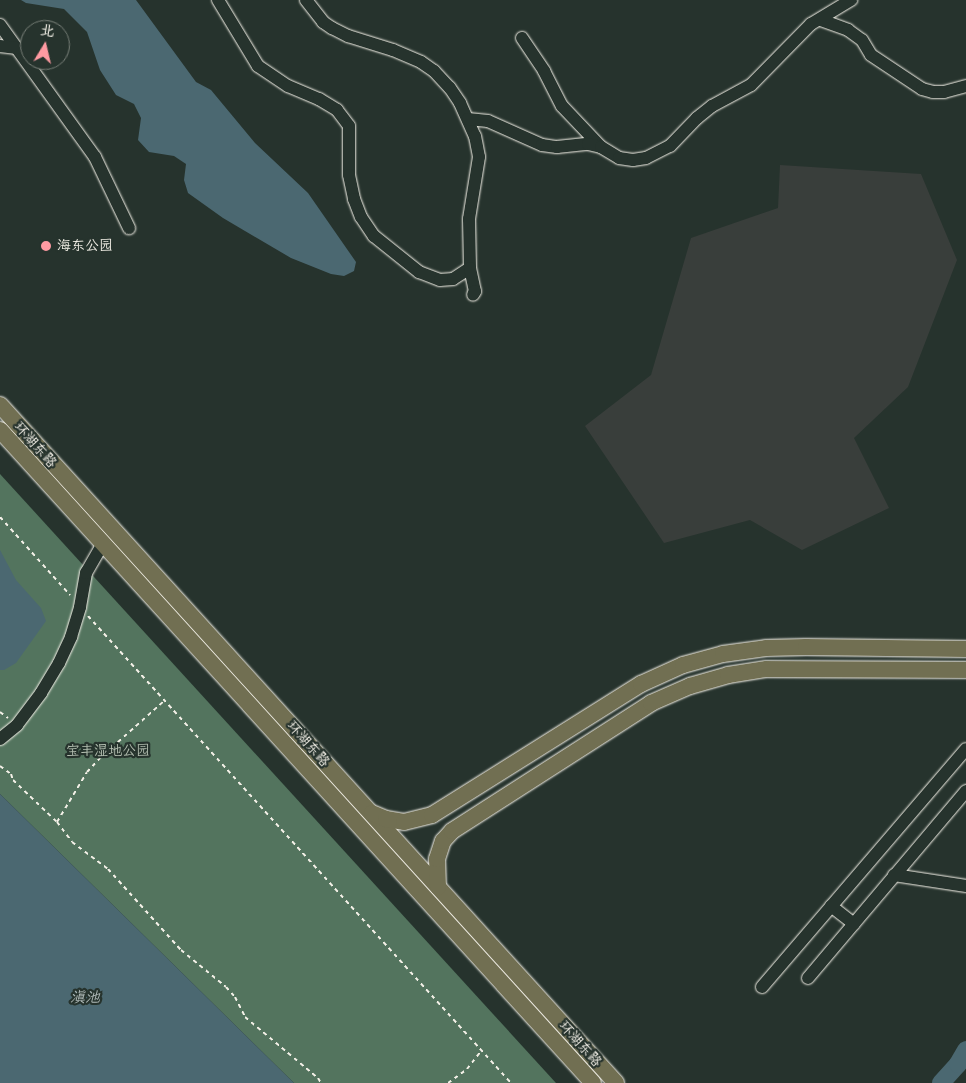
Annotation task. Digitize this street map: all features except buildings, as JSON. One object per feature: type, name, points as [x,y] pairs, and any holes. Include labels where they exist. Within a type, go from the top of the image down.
[{"type":"main road","name":"环湖东路","points":[[0,405],[616,1083]]},
{"type":"main road","name":"环湖东路","points":[[0,430],[593,1083]]},
{"type":"main road","points":[[369,812],[386,819],[404,822],[432,815],[641,684],[683,665],[723,654],[766,648],[806,647],[966,649]]},
{"type":"main road","points":[[438,887],[437,859],[443,841],[452,831],[650,703],[690,686],[728,675],[767,669],[966,670]]},
{"type":"street","points":[[218,0],[258,66],[288,86],[320,99],[337,110],[349,126],[349,175],[354,199],[361,217],[374,236],[419,272],[440,280],[453,279],[470,268]]},
{"type":"street","points":[[306,0],[324,22],[332,28],[348,36],[393,50],[421,62],[450,88],[468,119],[475,136],[479,157],[469,219],[470,268],[475,291],[473,294]]},
{"type":"street","points":[[522,38],[544,71],[562,106],[601,147],[619,158],[633,160],[646,158],[670,146],[697,118],[712,106],[752,85],[812,24],[850,0]]},
{"type":"street","points":[[821,20],[848,30],[862,40],[871,55],[922,88],[933,92],[944,92],[966,86]]},
{"type":"street","points":[[0,25],[95,157],[129,228]]},
{"type":"street","points":[[0,46],[17,48]]},
{"type":"street","points":[[468,119],[488,121],[542,145],[557,147],[588,144],[601,147]]},
{"type":"street","points":[[0,739],[17,725],[41,693],[71,638],[80,607],[86,573],[103,544]]},
{"type":"street","points":[[762,986],[966,749]]},
{"type":"street","points":[[808,978],[966,791]]},
{"type":"street","points":[[894,875],[966,886]]},
{"type":"street","points":[[831,906],[854,924]]},
{"type":"path","points":[[0,517],[511,1083]]},
{"type":"path","points":[[57,822],[87,772],[164,700]]},
{"type":"path","points":[[0,766],[12,774],[13,780],[57,822],[72,842],[108,869],[180,950],[236,997],[245,1017],[318,1078],[321,1083]]},
{"type":"path","points":[[448,1083],[467,1069],[482,1050]]},
{"type":"shaded area","points":[[780,165],[921,174],[957,260],[908,387],[854,438],[889,508],[802,550],[750,520],[664,543],[585,426],[651,375],[691,238],[778,208]]},
{"type":"green space","name":"宝丰湿地公园","points":[[0,474],[556,1083],[294,1083],[0,794]]},
{"type":"water","points":[[21,0],[136,0],[196,82],[211,90],[255,143],[308,193],[356,262],[354,271],[344,276],[331,274],[291,258],[223,218],[188,193],[184,180],[186,164],[174,156],[149,152],[138,140],[141,118],[134,104],[116,95],[100,70],[87,32],[64,9],[26,3]]},
{"type":"water","points":[[0,550],[16,580],[41,608],[46,621],[16,663],[4,670],[0,670]]},
{"type":"water","name":"滇池","points":[[0,794],[294,1083],[0,1083]]},
{"type":"waterway","points":[[941,1083],[958,1064],[966,1050]]},
{"type":"place","name":"海东公园","points":[[46,246]]}]
